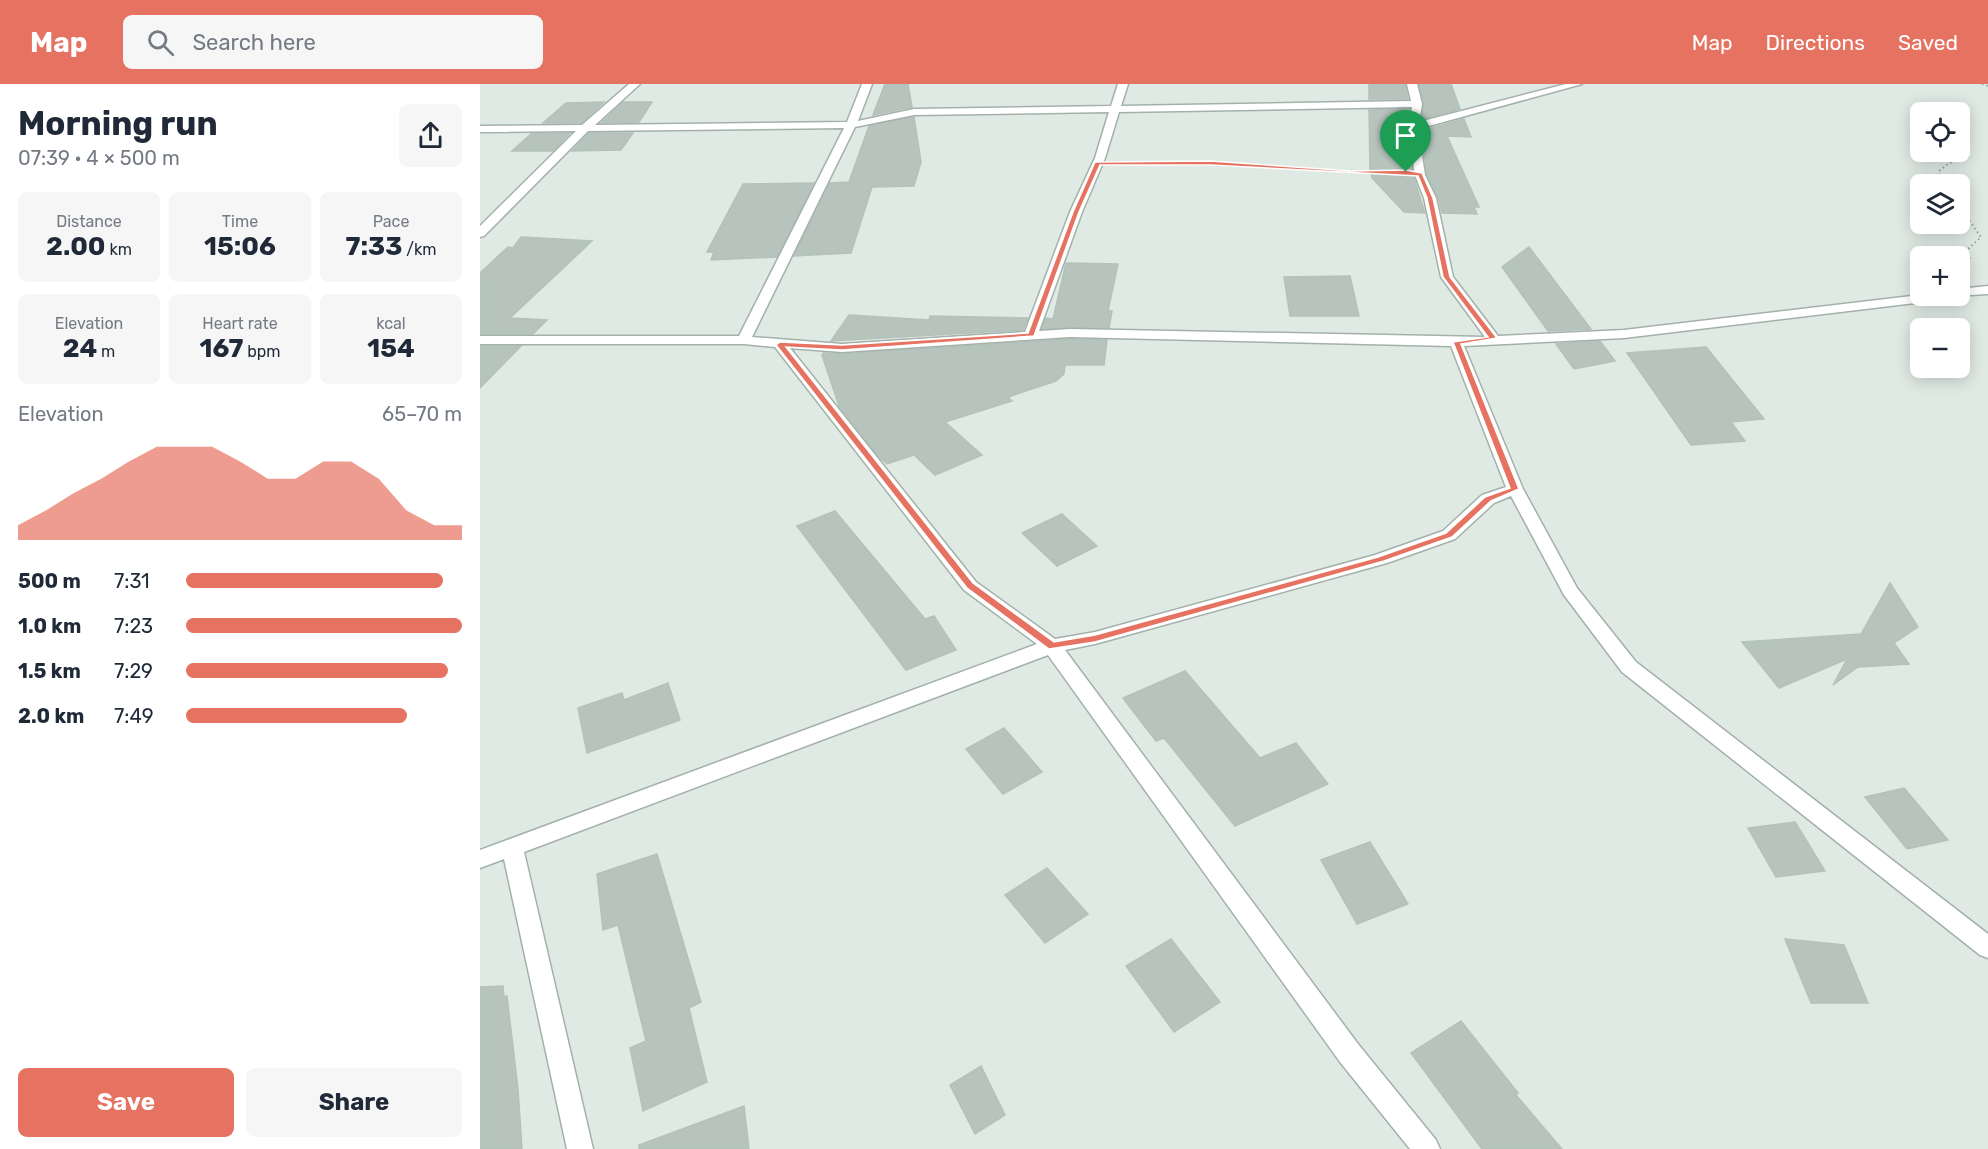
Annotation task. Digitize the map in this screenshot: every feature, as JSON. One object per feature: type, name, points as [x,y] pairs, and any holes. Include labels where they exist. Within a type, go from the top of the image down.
[{"type":"street","points":[[480,233],[586,127],[635,84]]},
{"type":"street","points":[[744,340],[851,125],[867,84]]},
{"type":"street","points":[[1031,335],[1076,212],[1098,163],[1123,84]]},
{"type":"street","points":[[1412,84],[1417,104],[1413,127],[1420,175],[1430,198],[1447,277],[1493,338]]},
{"type":"street","points":[[1413,127],[1577,84]]},
{"type":"street","points":[[480,129],[851,125],[914,112],[1417,104]]},
{"type":"street","points":[[1970,292],[1988,290]]},
{"type":"street","points":[[480,340],[744,340],[780,345],[842,348],[1070,333],[1456,342],[1493,338],[1624,334],[1910,300]]},
{"type":"street","points":[[1456,342],[1515,489],[1570,591],[1629,667],[1988,948]]},
{"type":"street","points":[[780,345],[970,586],[1052,646],[1342,1043],[1427,1149]]},
{"type":"street","points":[[480,859],[1052,646],[1106,635],[1381,559],[1449,535],[1488,499],[1515,489]]},
{"type":"street","points":[[513,847],[580,1149]]},
{"type":"path","points":[[1982,84],[1988,86]]},
{"type":"path","points":[[1939,174],[1939,171],[1952,162]]},
{"type":"path","points":[[1098,163],[1210,163],[1280,169],[1406,172],[1420,175]]},
{"type":"path","points":[[1970,222],[1981,237],[1969,248],[1969,263],[1977,270]]},
{"type":"building","points":[[885,84],[908,84],[912,107],[873,115]]},
{"type":"building","points":[[1369,84],[1405,84],[1408,99],[1369,99]]},
{"type":"building","points":[[1419,84],[1451,84],[1460,109],[1422,119],[1424,103]]},
{"type":"building","points":[[604,102],[581,123],[543,123],[566,103]]},
{"type":"building","points":[[623,102],[652,102],[639,122],[601,123]]},
{"type":"building","points":[[1409,109],[1406,127],[1413,175],[1425,213],[1404,212],[1372,178],[1370,169],[1369,110]]},
{"type":"building","points":[[914,117],[921,162],[914,186],[872,187],[851,253],[794,256],[830,183],[849,182],[869,126]]},
{"type":"building","points":[[1464,119],[1471,137],[1447,136],[1479,207],[1474,207],[1477,214],[1442,213],[1438,197],[1427,174],[1421,131]]},
{"type":"building","points":[[570,133],[553,151],[512,151],[531,134]]},
{"type":"building","points":[[589,133],[633,133],[621,150],[572,151]]},
{"type":"building","points":[[814,183],[777,257],[711,260],[714,252],[707,252],[743,184]]},
{"type":"building","points":[[521,237],[592,241],[510,318],[547,320],[533,334],[480,334],[480,273],[508,247],[513,248]]},
{"type":"building","points":[[1529,247],[1591,329],[1548,331],[1502,267]]},
{"type":"building","points":[[1066,263],[1118,264],[1108,311],[1112,311],[1109,328],[1042,329],[1046,318],[1053,319]]},
{"type":"building","points":[[1350,276],[1359,316],[1290,316],[1284,277]]},
{"type":"building","points":[[849,315],[929,320],[930,316],[1028,318],[1023,330],[831,341]]},
{"type":"building","points":[[1070,339],[1107,340],[1104,365],[1065,365],[1064,374],[1056,381],[1008,397],[1012,401],[945,422],[982,455],[935,475],[914,455],[887,464],[879,457],[839,406],[822,355],[823,353],[842,354]]},
{"type":"building","points":[[1600,341],[1615,361],[1574,369],[1556,344]]},
{"type":"building","points":[[480,346],[521,346],[480,388]]},
{"type":"building","points":[[1706,347],[1764,419],[1731,422],[1745,441],[1691,445],[1627,353]]},
{"type":"building","points":[[835,511],[925,619],[934,616],[956,650],[906,670],[797,526]]},
{"type":"building","points":[[1062,514],[1097,546],[1057,566],[1022,533]]},
{"type":"building","points":[[1890,583],[1918,627],[1894,643],[1909,664],[1858,667],[1833,685],[1847,659],[1779,688],[1742,642],[1861,634]]},
{"type":"building","points":[[1185,671],[1260,758],[1296,743],[1328,784],[1235,826],[1164,738],[1156,741],[1123,698]]},
{"type":"building","points":[[668,683],[680,720],[587,753],[578,708],[622,693],[624,700]]},
{"type":"building","points":[[1004,728],[1042,772],[1003,794],[966,749]]},
{"type":"building","points":[[1904,788],[1948,840],[1907,849],[1865,797]]},
{"type":"building","points":[[1795,822],[1825,871],[1776,877],[1748,828]]},
{"type":"building","points":[[1370,842],[1408,904],[1357,924],[1321,860]]},
{"type":"building","points":[[657,854],[701,1002],[689,1008],[707,1082],[643,1111],[630,1048],[646,1041],[618,925],[603,930],[597,874]]},
{"type":"building","points":[[1047,868],[1088,914],[1045,943],[1005,895]]},
{"type":"building","points":[[1171,939],[1220,1002],[1174,1032],[1126,966]]},
{"type":"building","points":[[1785,939],[1844,945],[1868,1003],[1811,1003]]},
{"type":"building","points":[[503,986],[504,997],[507,996],[518,1089],[522,1149],[480,1149],[480,987]]},
{"type":"building","points":[[1461,1021],[1518,1093],[1516,1095],[1562,1149],[1482,1149],[1411,1053]]},
{"type":"building","points":[[981,1066],[1005,1115],[975,1134],[950,1085]]},
{"type":"building","points":[[744,1106],[749,1149],[639,1149],[639,1145]]},
{"type":"route","points":[[1098,163],[1154,165],[1210,163],[1280,169],[1406,172],[1420,175],[1430,198],[1447,277],[1493,338],[1456,342],[1515,489],[1488,499],[1449,535],[1381,559],[1242,598],[1095,638],[1052,646],[970,586],[928,529],[780,345],[842,348],[1031,335],[1076,212],[1098,163]]}]
